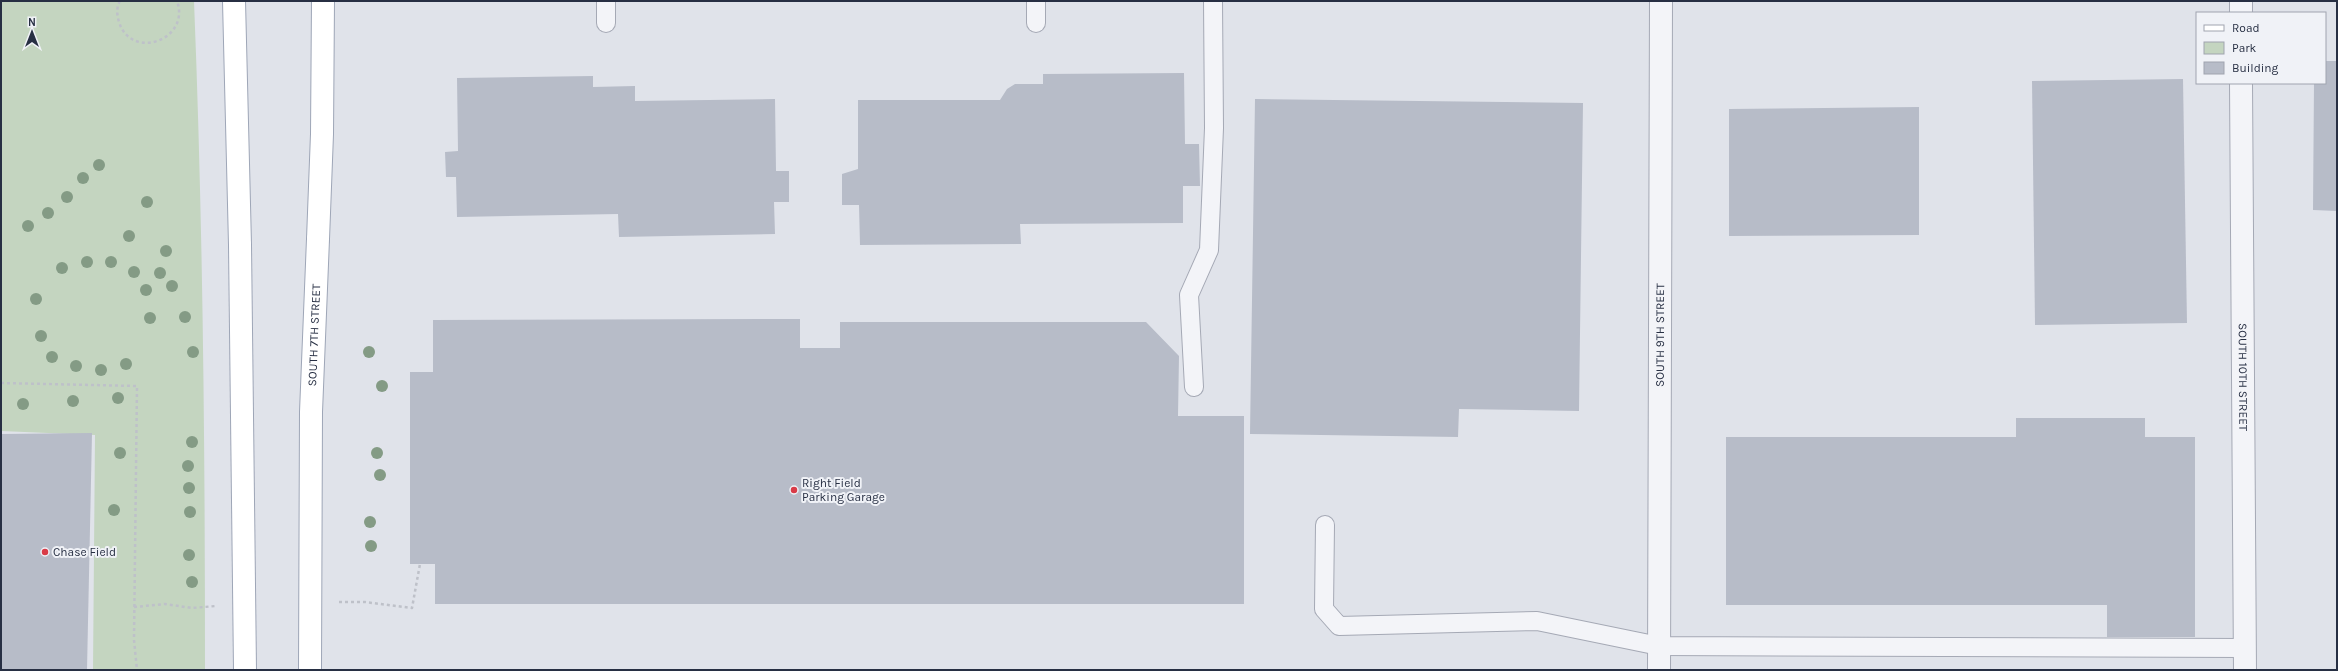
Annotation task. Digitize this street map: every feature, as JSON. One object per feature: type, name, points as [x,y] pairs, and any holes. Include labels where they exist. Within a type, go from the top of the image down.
[{"type":"main road","points":[[234,1],[240,245],[245,670]]},
{"type":"main road","name":"SOUTH 7TH STREET","points":[[310,670],[311,412],[322,134],[323,1]]},
{"type":"street","name":"SOUTH 9TH STREET","points":[[1659,670],[1662,1]]},
{"type":"street","points":[[2241,1],[2241,12]]},
{"type":"street","name":"SOUTH 10TH STREET","points":[[2241,84],[2245,670]]},
{"type":"lane","points":[[606,1],[606,23]]},
{"type":"lane","points":[[1036,1],[1036,23]]},
{"type":"lane","points":[[1194,387],[1189,295],[1209,250],[1214,128],[1213,1]]},
{"type":"lane","points":[[1325,525],[1324,609],[1339,626],[1537,621],[1659,646],[2244,648]]},
{"type":"path","points":[[120,1],[117,17],[120,27],[134,40],[143,43],[160,41],[173,31],[179,18],[177,1]]},
{"type":"path","points":[[1,383],[137,386],[134,640],[137,670]]},
{"type":"green space","points":[[1,1],[194,1],[200,168],[203,336],[205,670],[93,670],[95,435],[1,431]]},
{"type":"building","points":[[2326,61],[2337,61],[2337,211],[2313,210],[2314,84],[2326,84]]},
{"type":"building","points":[[1184,73],[1185,144],[1199,144],[1200,186],[1183,186],[1183,223],[1020,224],[1021,244],[860,245],[859,205],[842,205],[842,174],[858,169],[858,100],[1000,100],[1007,89],[1015,84],[1043,84],[1043,74]]},
{"type":"building","points":[[593,76],[593,87],[635,86],[635,101],[775,99],[776,171],[789,171],[789,202],[774,202],[775,234],[619,237],[618,214],[457,217],[456,177],[446,177],[445,152],[458,151],[457,78]]},
{"type":"building","points":[[2183,79],[2187,323],[2035,325],[2032,81]]},
{"type":"building","points":[[1255,99],[1583,103],[1579,411],[1459,409],[1458,437],[1250,434]]},
{"type":"building","points":[[1919,107],[1919,235],[1729,236],[1729,109]]},
{"type":"building","name":"Right Field Parking Garage","points":[[800,319],[800,348],[840,348],[840,322],[1146,322],[1179,356],[1178,416],[1244,416],[1244,604],[435,604],[435,564],[410,564],[410,372],[433,372],[433,320]]},
{"type":"building","points":[[2016,418],[2145,418],[2145,437],[2195,437],[2195,637],[2107,637],[2107,605],[1726,605],[1726,437],[2016,437]]},
{"type":"building","name":"Chase Field","points":[[92,433],[87,670],[1,670],[1,434]]},
{"type":"place","name":"Right Field Parking Garage","points":[[794,490]]},
{"type":"place","name":"Chase Field","points":[[45,552]]}]
